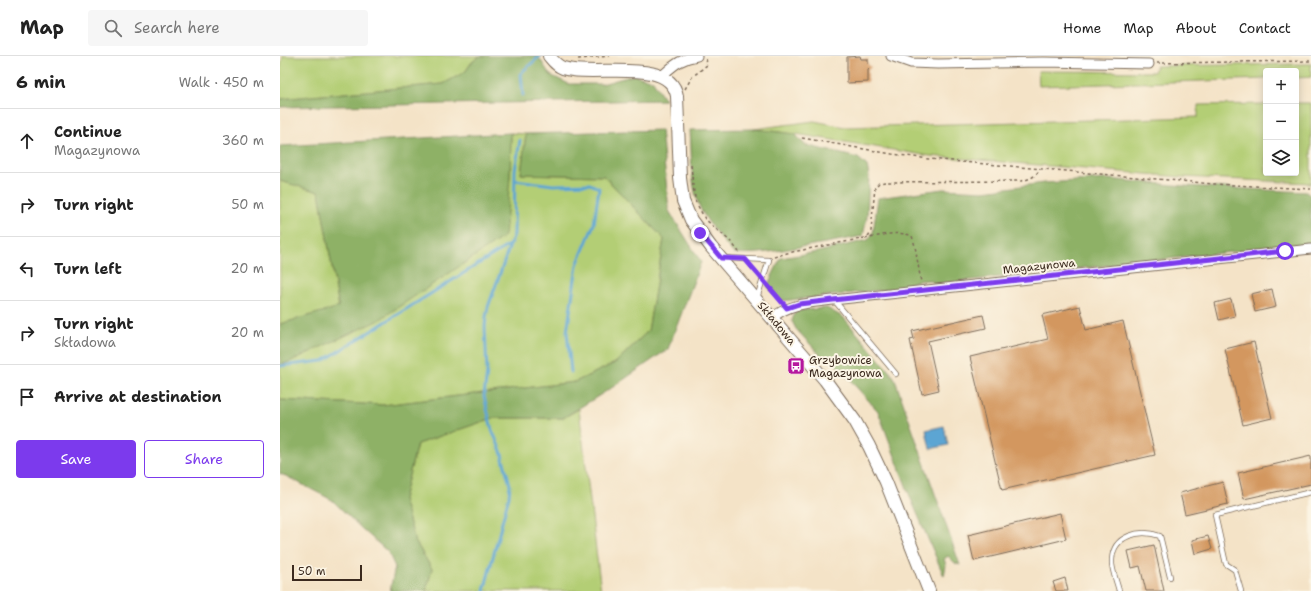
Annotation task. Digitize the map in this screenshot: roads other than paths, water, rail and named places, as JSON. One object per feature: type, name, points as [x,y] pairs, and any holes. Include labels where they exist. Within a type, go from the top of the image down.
[{"type":"main road","points":[[551,58],[560,66],[570,69],[637,64],[655,67],[666,73]]},
{"type":"main road","name":"Składowa","points":[[666,73],[674,84],[676,92],[680,178],[683,201],[691,220],[721,258],[833,390],[851,415],[866,439],[886,482],[929,591]]},
{"type":"street","points":[[666,73],[676,63],[697,56]]},
{"type":"street","points":[[891,56],[911,63],[938,64],[1043,59],[1149,64]]},
{"type":"street","name":"Magazynowa","points":[[772,318],[787,308],[799,304],[1311,249]]},
{"type":"lane","points":[[721,258],[769,260],[757,299]]},
{"type":"lane","points":[[833,300],[896,374]]},
{"type":"lane","points":[[1241,591],[1235,570],[1226,564],[1214,515],[1311,492]]},
{"type":"lane","points":[[1119,591],[1112,561],[1114,549],[1125,536],[1140,532],[1152,533],[1160,536],[1170,577]]},
{"type":"water","points":[[944,426],[948,445],[930,449],[926,430]]},
{"type":"waterway","points":[[523,95],[521,74],[540,56]]},
{"type":"waterway","points":[[484,591],[509,496],[510,485],[501,451],[492,430],[484,396],[487,372],[485,327],[488,307],[514,234],[515,170],[520,140]]},
{"type":"waterway","points":[[515,180],[553,185],[590,184],[599,188],[594,224],[577,265],[567,332],[571,372]]},
{"type":"waterway","points":[[280,366],[323,361],[512,243]]},
{"type":"place","name":"Grzybowice Magazynowa","points":[[796,366]]}]
